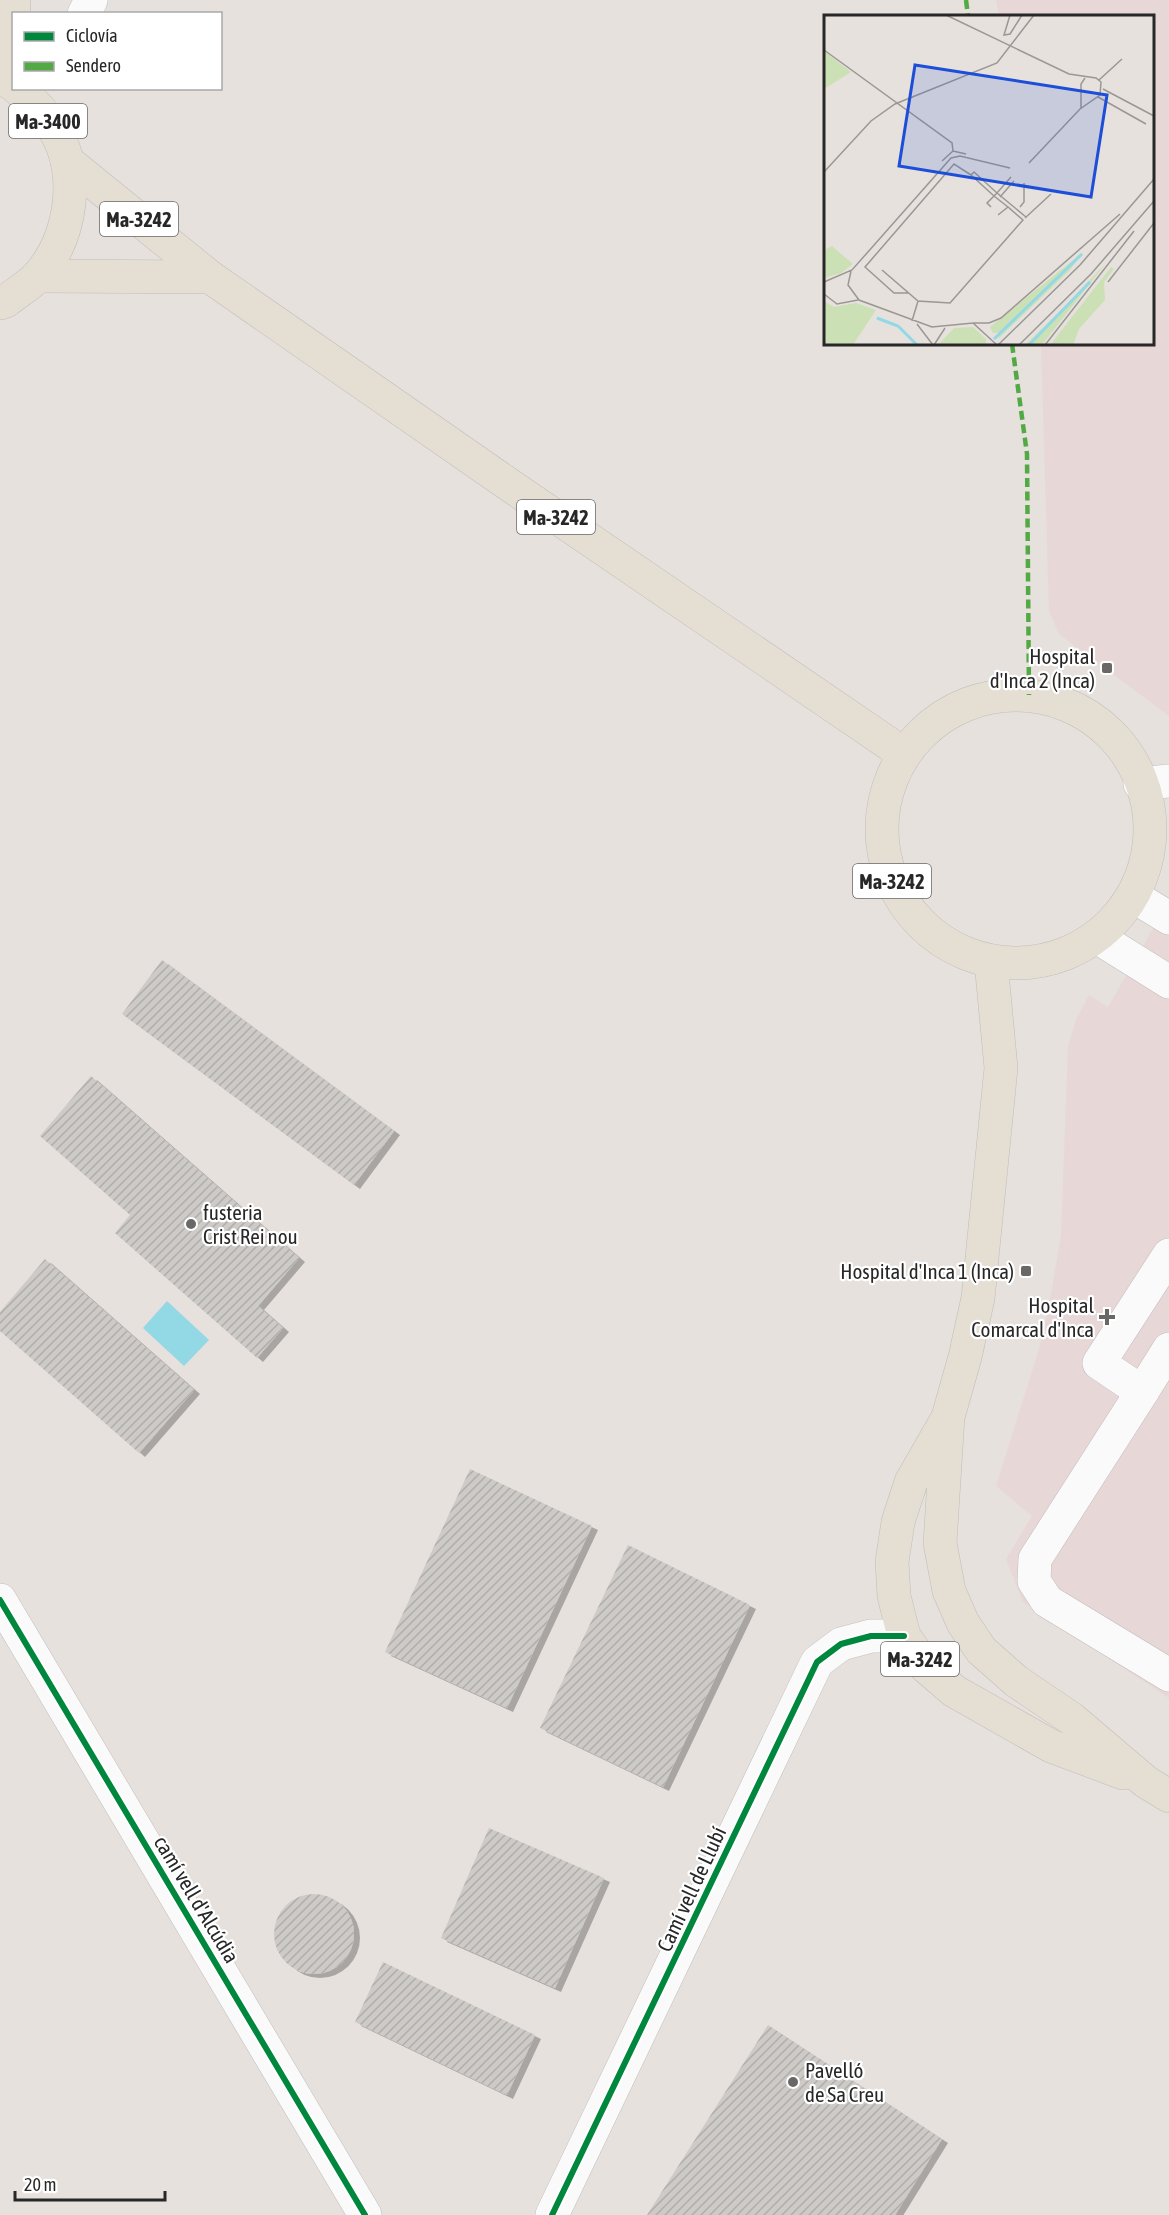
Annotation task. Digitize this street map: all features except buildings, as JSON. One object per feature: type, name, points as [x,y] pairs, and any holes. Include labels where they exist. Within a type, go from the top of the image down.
[{"type":"main road","name":"Ma-3400","points":[[0,303],[6,301],[38,276],[60,241],[70,202],[67,161],[55,130],[22,90]]},
{"type":"main road","name":"Ma-3242","points":[[67,161],[210,277],[904,754]]},
{"type":"main road","points":[[38,276],[210,277]]},
{"type":"main road","name":"Ma-3242","points":[[1029,695],[1072,707],[1108,732],[1135,768],[1155,783],[1149,810],[1148,854],[1133,896],[1117,918],[1097,937],[1065,955],[1028,964],[990,962],[949,947],[915,919],[892,881],[882,838],[886,794],[904,754],[928,727],[959,707],[993,696],[1029,695]]},
{"type":"main road","name":"Ma-3242","points":[[990,962],[1001,1068],[978,1298],[965,1357],[948,1417],[940,1544],[948,1591],[963,1623],[981,1650],[1016,1681],[1072,1719],[1157,1789]]},
{"type":"main road","name":"Ma-3242","points":[[948,1417],[911,1482],[898,1521],[892,1562],[894,1596],[904,1636],[925,1666],[954,1691],[1052,1746],[1157,1789]]},
{"type":"street","points":[[1133,896],[1169,918]]},
{"type":"street","points":[[1097,937],[1169,982]]},
{"type":"street","points":[[1142,1392],[1099,1363],[1169,1255]]},
{"type":"street","points":[[1169,1349],[1035,1559],[1034,1581],[1047,1601],[1169,1675]]},
{"type":"street","name":"camí vell d'Alcúdia","points":[[0,1600],[365,2215]]},
{"type":"street","name":"Camí vell de Llubí","points":[[552,2215],[817,1662],[841,1644],[871,1636],[904,1636]]},
{"type":"shaded area","points":[[996,0],[1169,0],[1169,716],[1059,634],[1049,611],[1041,345],[1154,345],[1154,15],[999,15]]},
{"type":"shaded area","name":"Hospital Comarcal d'Inca","points":[[1169,901],[1169,1698],[1023,1602],[1006,1559],[1032,1516],[996,1486],[1040,1346],[1061,1235],[1068,1046],[1076,1020],[1089,995],[1108,1007]]},
{"type":"water","points":[[167,1301],[209,1340],[184,1366],[143,1328]]},
{"type":"marked path","points":[[966,0],[968,15]]},
{"type":"marked path","points":[[1012,345],[1027,454],[1029,695]]},
{"type":"cycle path","points":[[0,1600],[365,2215]]},
{"type":"cycle path","points":[[552,2215],[817,1662],[841,1644],[871,1636],[904,1636]]},
{"type":"place","name":"Hospital d'Inca 2 (Inca)","points":[[1107,668]]},
{"type":"place","name":"fusteria Crist Rei nou","points":[[191,1224]]},
{"type":"place","name":"Hospital d'Inca 1 (Inca)","points":[[1026,1271]]},
{"type":"place","name":"Hospital Comarcal d'Inca","points":[[1107,1317]]},
{"type":"place","name":"Pavelló de Sa Creu","points":[[793,2082]]}]
